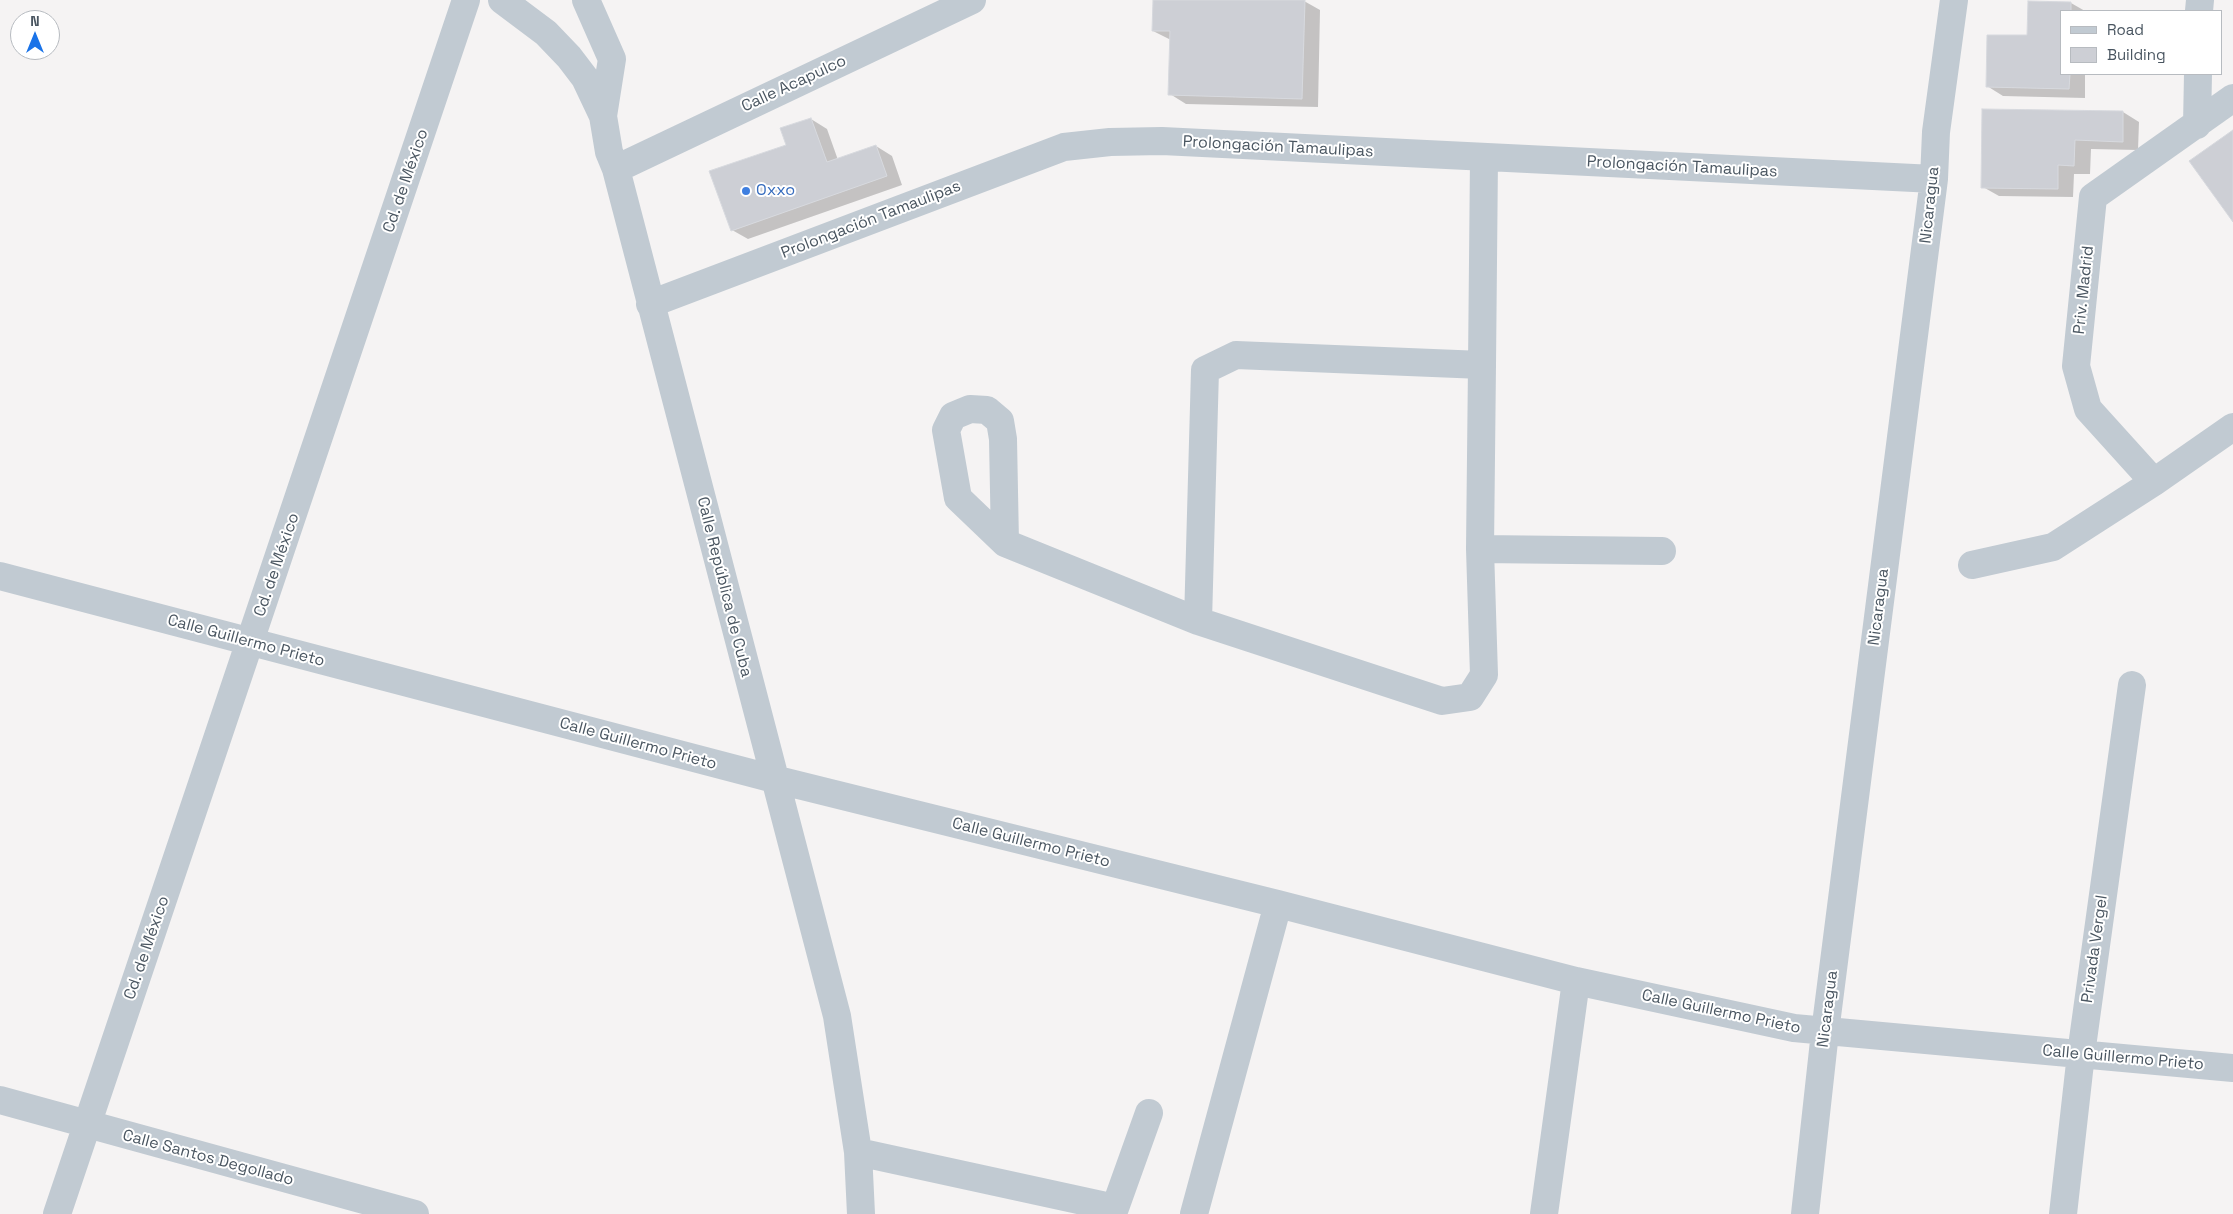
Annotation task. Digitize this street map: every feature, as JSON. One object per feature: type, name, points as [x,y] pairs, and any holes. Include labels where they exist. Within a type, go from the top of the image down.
[{"type":"street","name":"Cd. de México","points":[[57,1214],[251,643],[466,0]]},
{"type":"street","name":"Calle República de Cuba","points":[[502,0],[546,33],[569,57],[584,78],[603,116],[609,152],[616,169],[837,1016],[858,1152],[861,1214]]},
{"type":"street","points":[[586,0],[612,60],[603,116]]},
{"type":"street","name":"Calle Acapulco","points":[[616,169],[972,0]]},
{"type":"street","name":"Nicaragua","points":[[1804,1214],[1825,1032],[1934,179],[1936,132],[1954,0]]},
{"type":"street","points":[[2197,125],[2198,75]]},
{"type":"street","name":"Priv. Madrid","points":[[2154,482],[2088,409],[2076,366],[2093,197],[2233,98]]},
{"type":"street","name":"Prolongación Tamaulipas","points":[[650,304],[1064,147],[1110,142],[1162,141],[1934,179]]},
{"type":"street","points":[[1005,543],[1198,622],[1442,701],[1470,697],[1484,676],[1480,549],[1484,158]]},
{"type":"street","points":[[1198,622],[1205,370],[1236,355],[1482,365]]},
{"type":"street","points":[[1972,565],[2053,547],[2154,482],[2233,427]]},
{"type":"street","points":[[1480,549],[1662,551]]},
{"type":"street","name":"Calle Guillermo Prieto","points":[[0,576],[774,779],[1278,904],[1576,981],[1794,1028],[2233,1068]]},
{"type":"street","name":"Privada Vergel","points":[[2063,1214],[2081,1054],[2132,685]]},
{"type":"street","points":[[1194,1214],[1278,904]]},
{"type":"street","points":[[1544,1214],[1576,981]]},
{"type":"street","name":"Calle Santos Degollado","points":[[0,1100],[88,1125],[336,1204],[415,1214]]},
{"type":"street","points":[[858,1152],[1115,1208],[1149,1113]]},
{"type":"building","points":[[1153,0],[1305,0],[1302,99],[1168,95],[1170,31],[1152,31]]},
{"type":"building","points":[[2028,1],[2071,2],[2071,10],[2060,10],[2060,75],[2070,75],[2069,89],[1986,87],[1987,35],[2027,35]]},
{"type":"building","points":[[1982,109],[2123,111],[2123,142],[2075,140],[2074,166],[2058,165],[2058,189],[1981,188]]},
{"type":"building","points":[[811,118],[827,162],[876,145],[887,176],[731,231],[709,171],[786,145],[780,128]]},
{"type":"building","points":[[2233,130],[2233,222],[2189,161]]},
{"type":"place","name":"Oxxo","points":[[746,191]]}]
